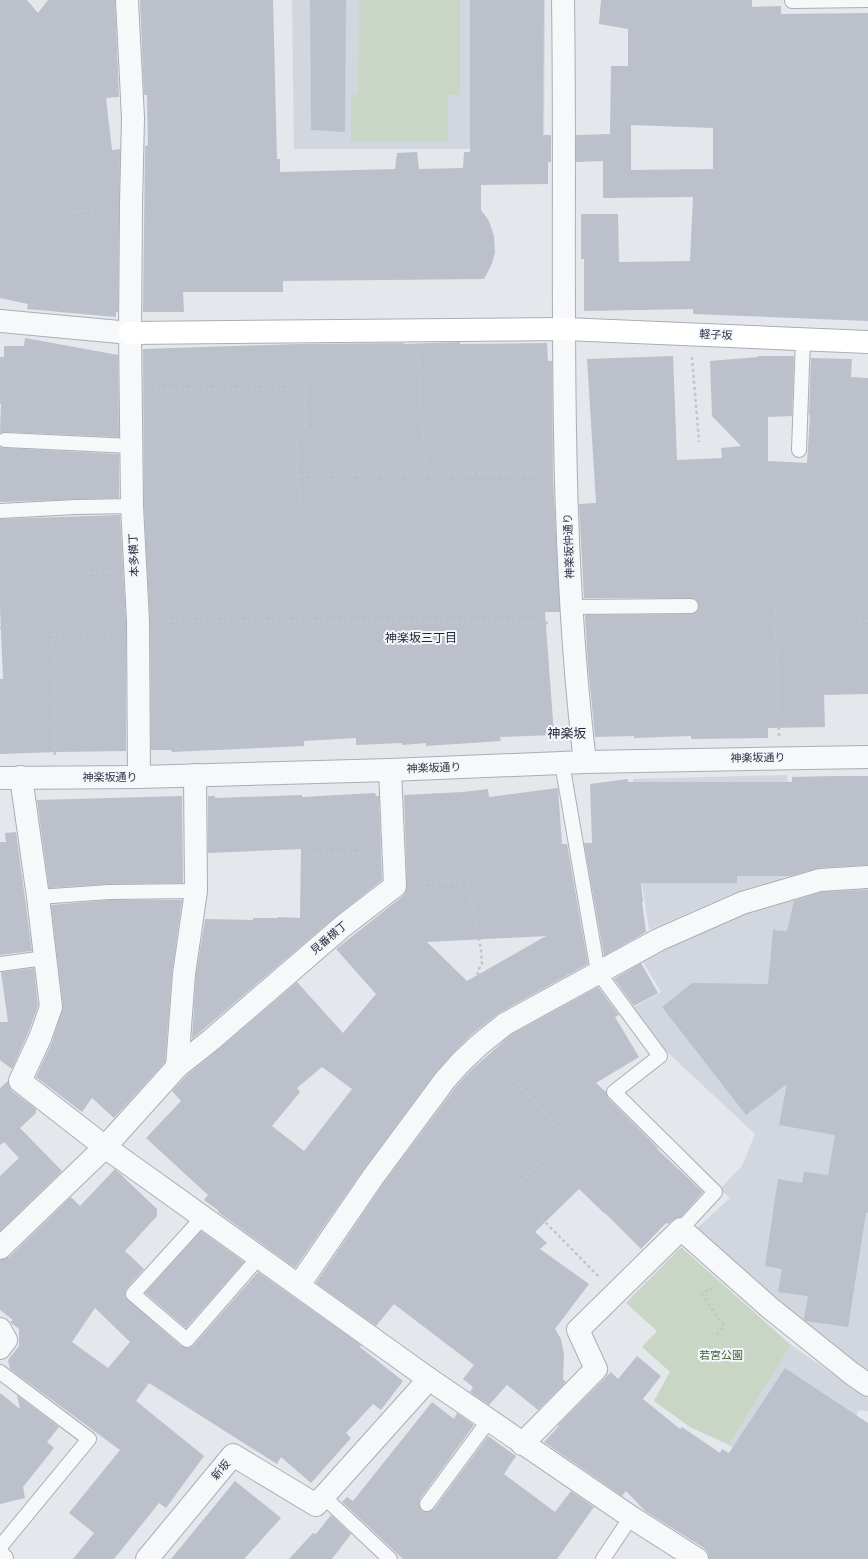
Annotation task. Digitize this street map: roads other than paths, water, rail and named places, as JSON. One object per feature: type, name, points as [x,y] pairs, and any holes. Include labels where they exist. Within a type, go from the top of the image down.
[{"type":"street","name":"本多横丁","points":[[127,0],[134,118],[131,204],[130,333],[132,506],[138,628],[139,777]]},
{"type":"street","name":"神楽坂仲通り","points":[[563,0],[566,473],[571,607],[585,762]]},
{"type":"street","points":[[0,321],[130,333]]},
{"type":"street","name":"軽子坂","points":[[130,333],[565,329],[690,333],[868,342]]},
{"type":"street","name":"神楽坂通り","points":[[10,777],[139,777],[195,774],[390,770],[585,762],[868,757]]},
{"type":"street","name":"見番横丁","points":[[0,1248],[105,1147],[177,1068],[343,926],[395,886],[390,770]]},
{"type":"street","points":[[177,1068],[184,974],[196,891],[195,774]]},
{"type":"street","points":[[10,777],[38,897],[50,1007],[40,1038],[20,1081],[105,1147],[429,1379],[630,1517],[692,1556]]},
{"type":"street","points":[[299,1285],[373,1177],[441,1086],[461,1062],[505,1024],[658,940],[742,903],[820,880],[868,877]]},
{"type":"street","points":[[522,1444],[596,1369],[578,1330],[680,1229],[770,1308],[868,1385]]},
{"type":"street","points":[[0,1329],[6,1340],[0,1348]]},
{"type":"street","points":[[320,1501],[429,1379]]},
{"type":"street","name":"新坂","points":[[147,1559],[233,1455],[320,1501]]},
{"type":"lane","points":[[792,1],[868,0]]},
{"type":"lane","points":[[799,450],[803,339]]},
{"type":"lane","points":[[5,440],[132,446]]},
{"type":"lane","points":[[0,511],[132,506]]},
{"type":"lane","points":[[571,607],[691,606]]},
{"type":"lane","points":[[562,763],[598,972],[660,1056],[614,1092],[715,1192],[680,1229]]},
{"type":"lane","points":[[38,897],[109,892],[196,891]]},
{"type":"lane","points":[[0,964],[45,958]]},
{"type":"lane","points":[[203,1217],[133,1294],[187,1340],[259,1257]]},
{"type":"lane","points":[[0,1372],[89,1439],[0,1547]]},
{"type":"lane","points":[[427,1504],[489,1420]]},
{"type":"lane","points":[[320,1501],[390,1559]]},
{"type":"lane","points":[[603,1559],[630,1517]]},
{"type":"district","name":"神楽坂三丁目","points":[[421,638]]},
{"type":"district","name":"神楽坂","points":[[567,733]]},
{"type":"park label","name":"若宮公園","points":[[721,1355]]}]
